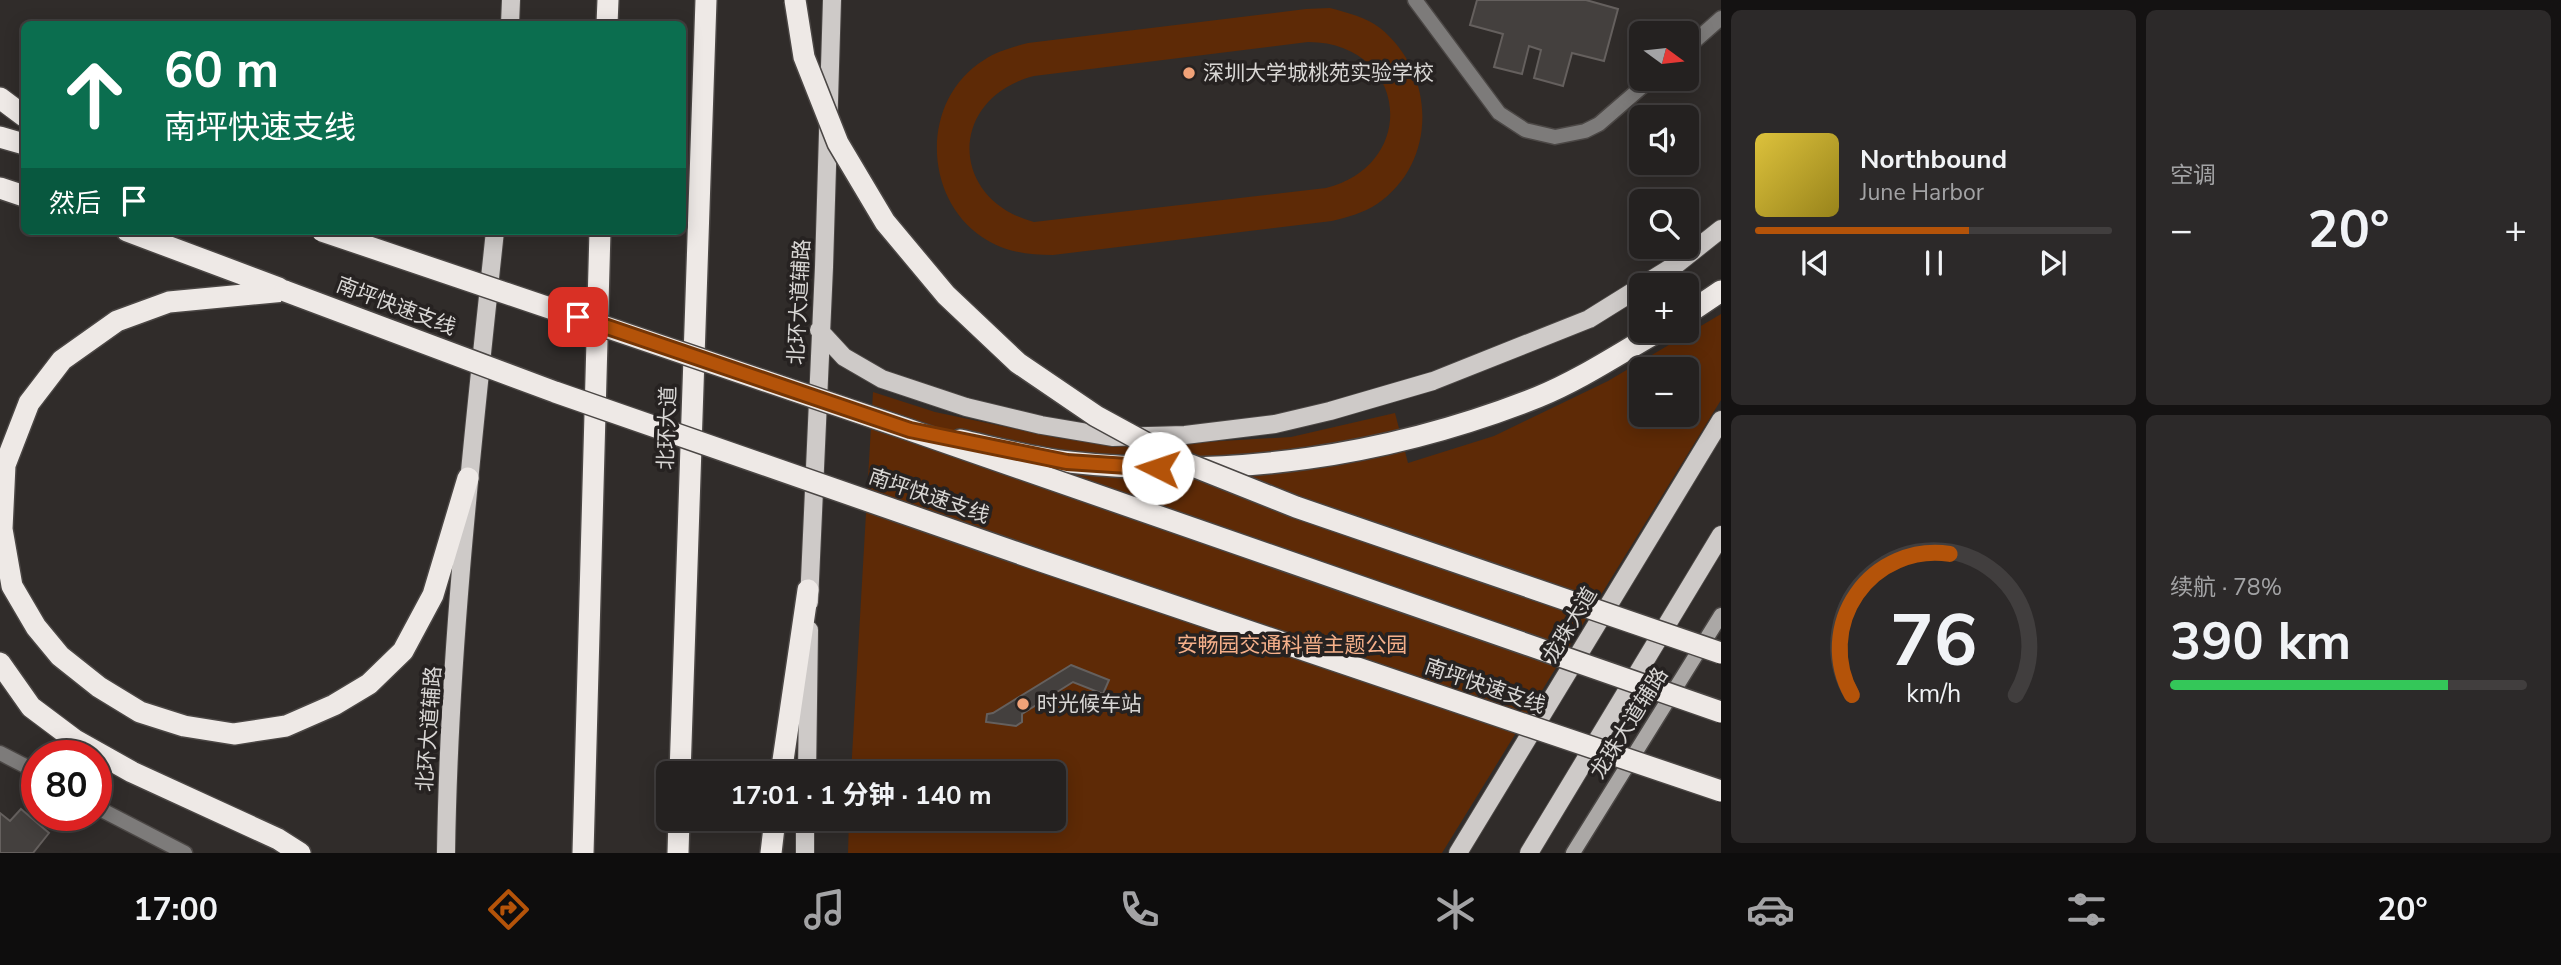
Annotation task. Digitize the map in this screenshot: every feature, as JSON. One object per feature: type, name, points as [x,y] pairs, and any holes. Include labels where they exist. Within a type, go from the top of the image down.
[{"type":"highway","points":[[607,21],[608,0]]},
{"type":"highway","name":"北环大道","points":[[680,761],[706,0]]},
{"type":"highway","points":[[794,0],[804,57],[838,143],[885,222],[946,295],[1018,363],[1096,416],[1186,463],[1296,507],[1721,653]]},
{"type":"highway","points":[[0,98],[21,114]]},
{"type":"highway","points":[[0,137],[21,143]]},
{"type":"highway","points":[[0,188],[21,196]]},
{"type":"highway","name":"南坪快速支线","points":[[138,235],[555,392],[1067,570],[1721,791]]},
{"type":"highway","points":[[334,235],[910,430],[1721,712]]},
{"type":"highway","points":[[583,853],[600,235]]},
{"type":"highway","points":[[285,291],[169,302],[117,321],[62,360],[29,403],[5,465],[2,529],[12,586],[36,627],[60,656],[99,687],[140,712],[184,726],[234,734],[286,726],[334,705],[369,684],[402,651],[433,595],[468,478]]},
{"type":"highway","points":[[1699,306],[1721,291]]},
{"type":"highway","points":[[910,430],[1067,462],[1180,470],[1311,459],[1386,444],[1540,396],[1637,343]]},
{"type":"highway","points":[[783,761],[808,590]]},
{"type":"highway","points":[[0,663],[31,707],[75,740],[132,772],[278,839],[300,853]]},
{"type":"highway","points":[[678,853],[679,831]]},
{"type":"highway","points":[[771,853],[774,831]]},
{"type":"main road","points":[[510,21],[511,0]]},
{"type":"main road","name":"北环大道辅路","points":[[807,761],[810,644],[808,590],[824,267],[832,0]]},
{"type":"main road","points":[[1663,273],[1721,229]]},
{"type":"main road","name":"北环大道辅路","points":[[446,853],[447,788],[468,478],[495,235]]},
{"type":"main road","points":[[820,330],[844,357],[882,379],[966,407],[1041,425],[1112,437],[1185,435],[1275,424],[1433,382],[1589,319],[1629,294]]},
{"type":"main road","name":"龙珠大道","points":[[1458,853],[1721,420]]},
{"type":"main road","points":[[1529,853],[1721,535]]},
{"type":"main road","name":"龙珠大道辅路","points":[[1573,853],[1721,615]]},
{"type":"main road","points":[[804,853],[805,831]]},
{"type":"lane","points":[[1415,0],[1499,113],[1518,126],[1540,135],[1570,135],[1599,124],[1637,91]]},
{"type":"lane","points":[[1699,37],[1721,18]]},
{"type":"lane","points":[[0,753],[21,764]]},
{"type":"lane","points":[[112,815],[185,853]]},
{"type":"green space","points":[[1330,8],[1375,24],[1398,47],[1412,69],[1420,93],[1420,142],[1411,166],[1397,187],[1372,207],[1332,221],[1044,255],[1016,252],[990,242],[962,219],[948,198],[940,173],[937,148],[940,122],[949,98],[963,77],[989,57],[1028,43]],"holes":[[[1308,42],[1341,47],[1366,61],[1382,82],[1390,106],[1388,131],[1377,155],[1357,175],[1326,188],[1034,222],[1006,210],[986,193],[974,171],[970,149],[974,126],[986,105],[1006,88],[1034,76]]]},
{"type":"green space","name":"安畅园交通科普主题公园","points":[[1721,314],[1721,400],[1442,853],[848,853],[849,831],[1066,831],[1066,761],[852,761],[873,392],[935,412],[1063,439],[1172,444],[1291,437],[1395,413],[1408,463],[1494,436],[1629,369],[1629,427],[1699,427],[1699,357],[1648,357],[1672,343],[1699,343],[1699,327]]},
{"type":"building","points":[[1477,0],[1586,0],[1618,9],[1604,61],[1572,53],[1563,86],[1534,78],[1541,50],[1529,46],[1522,74],[1494,67],[1503,34],[1470,25]]},
{"type":"building","name":"时光候车站","points":[[1071,665],[1109,680],[1103,694],[1073,682],[1022,714],[1022,722],[1016,726],[986,722],[987,714],[993,713]]},
{"type":"building","points":[[21,809],[21,831],[49,833],[33,853],[0,853],[0,813],[10,821]]},
{"type":"place","name":"深圳大学城桃苑实验学校","points":[[1189,73]]},
{"type":"place","name":"时光候车站","points":[[1023,704]]},
{"type":"route","points":[[578,317],[910,430],[1067,462],[1158,468]]}]
